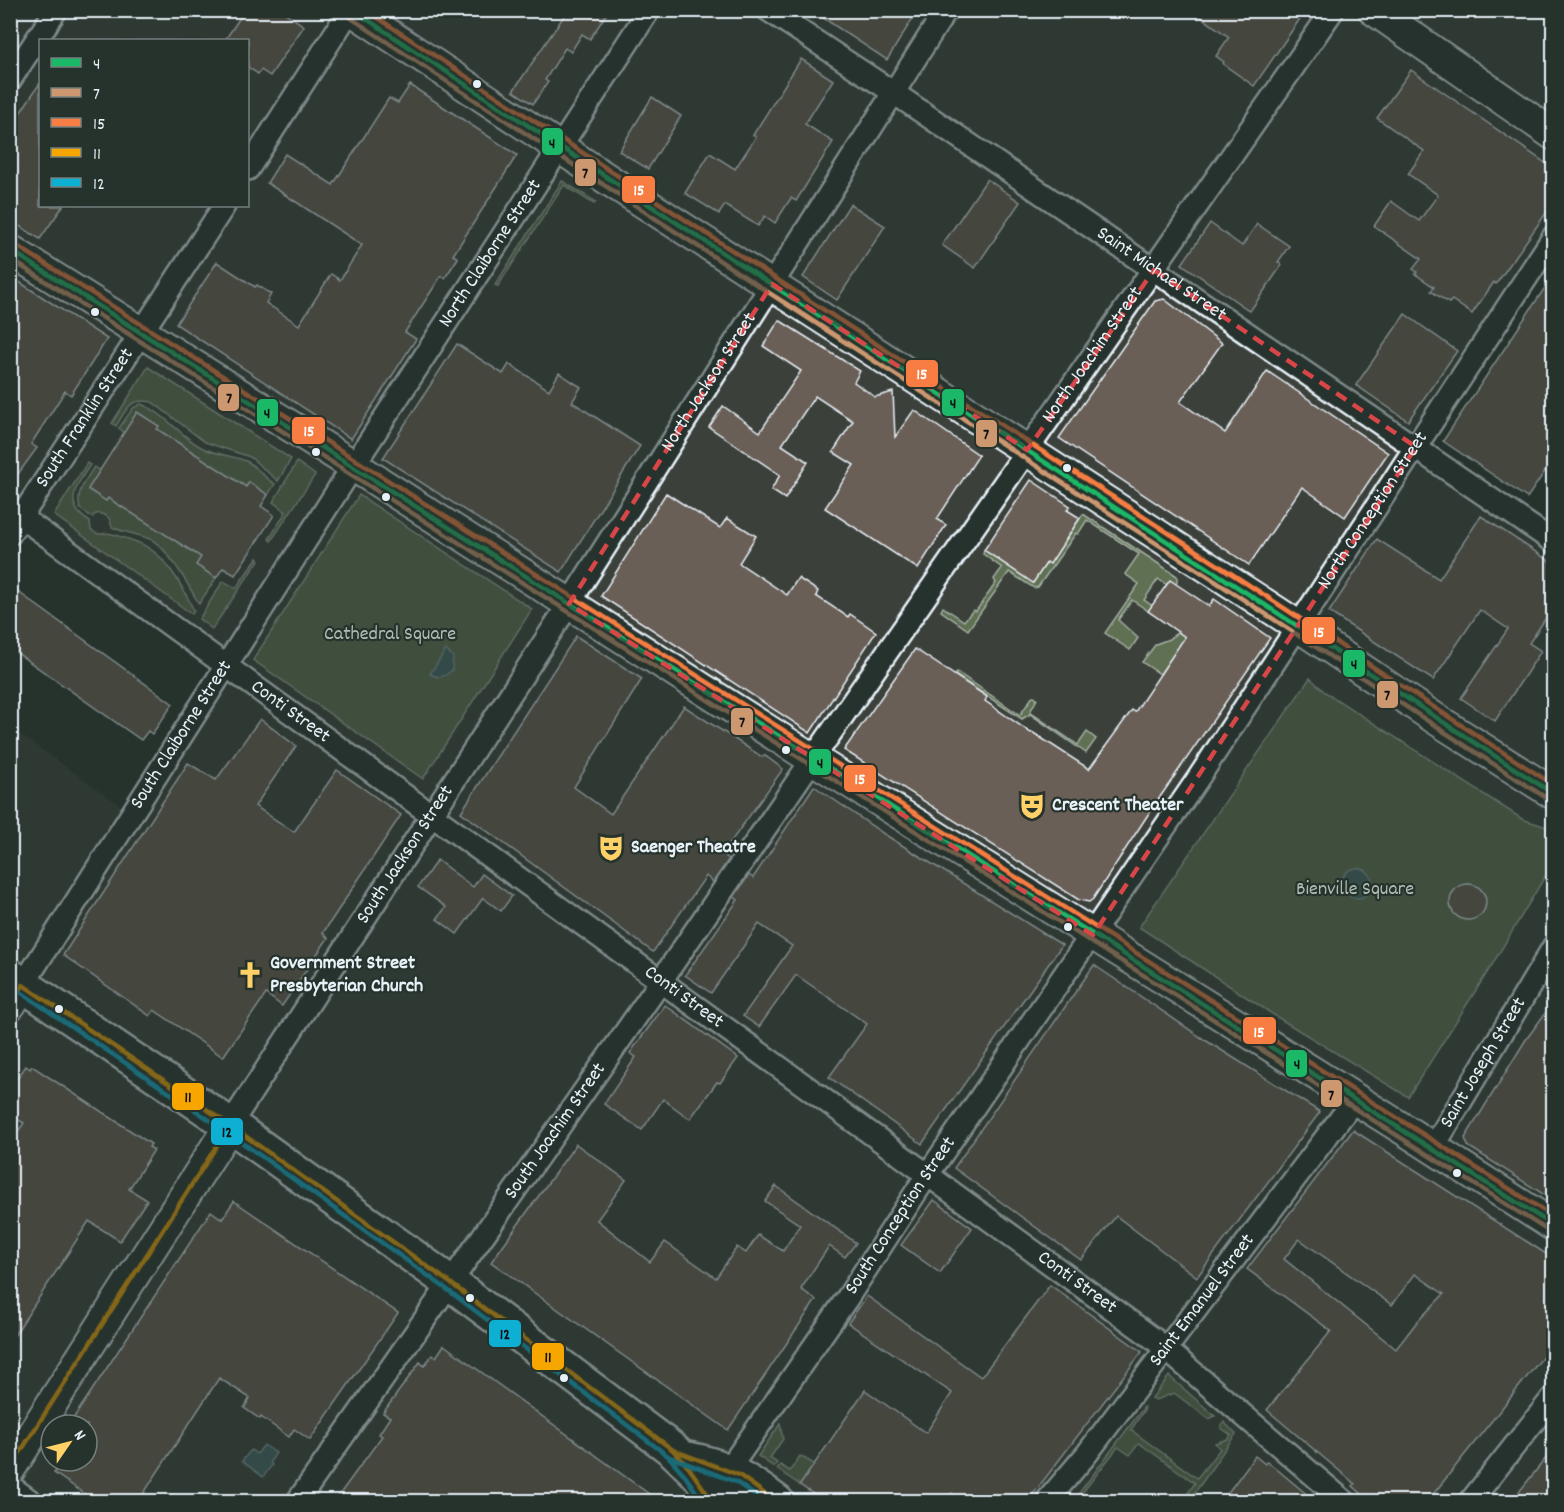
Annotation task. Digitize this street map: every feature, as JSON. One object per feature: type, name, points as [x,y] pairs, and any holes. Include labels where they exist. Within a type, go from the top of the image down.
[{"type":"main road","points":[[15,988],[230,1125],[449,1282],[682,1457],[719,1490]]},
{"type":"main road","points":[[719,1490],[740,1475],[777,1502]]},
{"type":"main road","points":[[719,1490],[734,1483],[759,1502]]},
{"type":"street","points":[[10,80],[56,10]]},
{"type":"street","points":[[249,167],[351,10],[1554,794]]},
{"type":"street","name":"North Claiborne Street","points":[[354,466],[649,10]]},
{"type":"street","name":"Saint Michael Street","points":[[768,10],[894,93],[1554,542]]},
{"type":"street","name":"North Jackson Street","points":[[569,604],[946,10]]},
{"type":"street","name":"North Joachim Street","points":[[812,759],[1333,10]]},
{"type":"street","points":[[1374,10],[1554,135]]},
{"type":"street","name":"South Franklin Street","points":[[14,520],[142,333],[223,207]]},
{"type":"street","name":"North Conception Street","points":[[1093,935],[1554,236]]},
{"type":"street","points":[[10,250],[1554,1226]]},
{"type":"street","name":"South Claiborne Street","points":[[15,988],[354,466]]},
{"type":"street","name":"Conti Street","points":[[14,520],[227,664],[432,817],[1166,1348],[1345,1502]]},
{"type":"street","name":"South Jackson Street","points":[[10,1469],[230,1125],[569,604]]},
{"type":"street","name":"South Joachim Street","points":[[297,1502],[661,981],[812,759]]},
{"type":"street","name":"South Conception Street","points":[[719,1490],[870,1265],[928,1174],[1093,935]]},
{"type":"street","name":"Saint Joseph Street","points":[[1433,1148],[1554,946]]},
{"type":"street","name":"Saint Emanuel Street","points":[[1046,1502],[1086,1455],[1355,1099]]},
{"type":"street","points":[[1470,1502],[1554,1396]]},
{"type":"street","points":[[10,1486],[32,1502]]},
{"type":"highlighted area","points":[[1154,270],[1416,447],[1093,935],[569,604],[772,284],[1027,450]]},
{"type":"shaded area","points":[[11,11],[1553,11],[1553,249],[1426,443],[1553,531],[1553,1501],[11,1501],[11,728],[124,808],[214,665],[24,530],[11,551]]},
{"type":"green space","points":[[562,181],[596,202],[594,204],[564,185],[498,286],[495,285]]},
{"type":"green space","points":[[148,367],[291,459],[278,481],[250,457],[205,442],[152,402],[134,403],[126,410],[116,426],[112,423]]},
{"type":"green space","points":[[141,404],[157,413],[201,447],[250,463],[275,484],[268,495],[249,482],[246,487],[157,429],[125,433],[119,428],[133,408]]},
{"type":"green space","points":[[297,462],[315,475],[271,541],[269,539],[286,512],[273,502]]},
{"type":"green space","points":[[87,463],[90,465],[74,495],[76,509],[90,522],[91,530],[94,532],[109,533],[130,539],[143,545],[162,559],[181,585],[194,611],[192,614],[54,515]]},
{"type":"green space","points":[[94,467],[100,470],[88,490],[106,501],[108,498],[201,557],[216,578],[199,604],[178,569],[152,540],[112,527],[109,518],[105,515],[98,514],[92,517],[80,509],[80,492]]},
{"type":"green space","name":"Cathedral Square","points":[[359,495],[532,609],[423,779],[253,660]]},
{"type":"green space","points":[[1083,514],[1177,576],[1173,589],[1158,579],[1144,600],[1157,609],[1154,615],[1132,600],[1118,620],[1138,638],[1130,650],[1105,633],[1139,584],[1125,574],[1139,554],[1087,520],[1038,587],[1034,588],[1009,572],[968,630],[941,611],[943,607],[964,621],[973,610],[976,611],[996,583],[994,579],[1002,568],[983,554],[984,550],[1033,583],[1047,562],[1050,563]]},
{"type":"green space","points":[[257,558],[259,560],[212,629],[199,619],[223,581],[236,588]]},
{"type":"green space","points":[[1178,632],[1188,633],[1160,674],[1142,662],[1156,644],[1169,639]]},
{"type":"green space","points":[[957,672],[1020,715],[1033,696],[1037,699],[1030,712],[1078,745],[1087,732],[1096,739],[1086,753],[1030,714],[1022,719],[955,675]]},
{"type":"green space","name":"Bienville Square","points":[[1310,678],[1325,692],[1522,819],[1553,829],[1553,863],[1492,965],[1408,1097],[1277,1017],[1139,927]]},
{"type":"green space","points":[[1169,1376],[1215,1416],[1209,1419],[1174,1393],[1156,1400],[1152,1398]]},
{"type":"green space","points":[[1144,1407],[1145,1409],[1131,1430],[1197,1478],[1220,1449],[1215,1443],[1228,1439],[1231,1435],[1221,1428],[1224,1422],[1236,1434],[1192,1496],[1188,1493],[1195,1483],[1139,1443],[1130,1455],[1118,1447],[1076,1501],[1073,1501]]},
{"type":"green space","points":[[780,1424],[783,1439],[770,1458],[777,1463],[774,1467],[758,1456]]},
{"type":"green space","points":[[800,1456],[814,1464],[800,1485],[777,1469],[780,1465],[790,1471]]},
{"type":"water","points":[[446,650],[453,657],[452,670],[442,677],[430,674]]},
{"type":"water","points":[[1357,868],[1368,872],[1372,883],[1368,894],[1357,898],[1346,894],[1342,883],[1346,872]]},
{"type":"water","points":[[264,1445],[276,1453],[270,1462],[272,1465],[263,1477],[242,1461],[251,1450],[257,1454]]},
{"type":"building","points":[[245,10],[281,10],[304,26],[270,76],[261,70],[258,74],[249,68],[249,39],[226,39]]},
{"type":"building","points":[[568,10],[609,10],[590,39],[582,34],[571,52],[565,48],[545,80],[548,82],[533,104],[513,91]]},
{"type":"building","points":[[811,10],[918,10],[887,60]]},
{"type":"building","points":[[1191,10],[1306,10],[1254,86],[1223,64],[1224,62],[1216,56],[1229,37]]},
{"type":"building","points":[[801,59],[833,80],[805,124],[833,142],[796,201],[791,198],[775,223],[765,216],[758,226],[725,205],[719,214],[685,193],[710,153],[735,169],[756,137],[753,135]]},
{"type":"building","points":[[1411,70],[1554,169],[1554,202],[1472,314],[1452,300],[1449,303],[1431,291],[1434,287],[1415,274],[1417,272],[1413,269],[1421,259],[1374,226],[1391,201],[1419,221],[1438,195],[1408,174],[1424,151],[1377,118]]},
{"type":"building","points":[[39,84],[39,207],[62,207],[40,239],[10,220],[10,128]]},
{"type":"building","points":[[410,85],[517,155],[453,255],[458,258],[445,278],[441,276],[405,332],[416,339],[351,439],[176,324],[217,262],[255,287],[257,285],[271,294],[266,303],[299,325],[331,274],[340,280],[362,245],[267,183],[285,154],[333,185],[389,98],[398,103]]},
{"type":"building","points":[[652,97],[681,116],[648,169],[619,151]]},
{"type":"building","points":[[987,179],[1020,202],[975,268],[942,245]]},
{"type":"building","points":[[850,204],[885,226],[837,300],[803,277]]},
{"type":"building","points":[[1210,223],[1242,246],[1257,224],[1289,246],[1278,262],[1282,265],[1250,311],[1182,264]]},
{"type":"building","points":[[1554,274],[1554,458],[1527,498],[1443,441]]},
{"type":"building","points":[[10,276],[107,339],[71,395],[65,391],[31,444],[37,448],[10,485]]},
{"type":"building","points":[[1164,299],[1222,343],[1180,402],[1225,433],[1267,371],[1388,453],[1345,517],[1302,487],[1249,565],[1059,438],[1155,301]]},
{"type":"building","points":[[1405,314],[1457,351],[1408,421],[1356,385]]},
{"type":"building","points":[[779,320],[860,371],[854,382],[875,397],[893,392],[895,437],[914,410],[979,455],[937,519],[946,525],[918,569],[825,508],[854,465],[833,452],[853,421],[815,396],[782,445],[808,462],[785,499],[771,490],[780,475],[709,427],[723,406],[760,432],[801,371],[763,346]]},
{"type":"building","points":[[457,344],[503,374],[509,364],[549,390],[559,373],[581,387],[572,402],[640,446],[561,572],[383,458]]},
{"type":"building","points":[[137,412],[159,426],[157,429],[246,487],[249,482],[268,495],[261,506],[274,515],[235,575],[223,568],[216,578],[196,565],[201,557],[108,498],[106,501],[88,489]]},
{"type":"building","points":[[1031,480],[1070,506],[1067,510],[1080,518],[1050,564],[1047,562],[1033,583],[984,550]]},
{"type":"building","points":[[666,493],[720,528],[727,518],[756,536],[739,563],[787,595],[798,578],[818,591],[816,596],[848,617],[850,614],[876,632],[810,733],[601,596]]},
{"type":"building","points":[[1481,516],[1554,564],[1554,606],[1529,643],[1541,651],[1495,721],[1461,698],[1508,629],[1480,610],[1433,680],[1329,612],[1377,539],[1439,579]]},
{"type":"building","points":[[1170,580],[1209,606],[1214,599],[1270,638],[1089,902],[1079,900],[844,750],[915,649],[987,697],[985,701],[1031,733],[1089,769],[1132,710],[1135,712],[1185,637],[1148,611]]},
{"type":"building","points":[[10,586],[173,704],[152,734],[148,731],[141,740],[10,648]]},
{"type":"building","points":[[576,636],[642,679],[574,787],[611,814],[684,706],[783,769],[722,854],[729,859],[713,882],[706,876],[653,952],[461,812]]},
{"type":"building","points":[[260,719],[296,746],[255,806],[294,832],[337,770],[401,815],[323,933],[328,938],[282,1006],[266,994],[223,1057],[154,1010],[150,1016],[63,955],[188,763],[216,780]]},
{"type":"building","points":[[814,786],[884,834],[1062,945],[922,1144],[829,1077],[867,1024],[796,975],[759,1027],[743,1016],[792,946],[759,924],[711,993],[685,975],[738,900],[734,897],[749,875],[753,878]]},
{"type":"building","points":[[437,860],[473,887],[482,874],[512,896],[501,911],[483,898],[457,934],[437,919],[446,907],[418,887]]},
{"type":"building","points":[[1468,884],[1481,889],[1486,902],[1481,915],[1468,920],[1455,915],[1450,902],[1455,889]]},
{"type":"building","points":[[1094,965],[1205,1040],[1320,1112],[1197,1277],[1116,1216],[1081,1260],[954,1168]]},
{"type":"building","points":[[1554,1001],[1554,1201],[1468,1146],[1465,1138],[1525,1041]]},
{"type":"building","points":[[665,1005],[738,1058],[690,1119],[663,1099],[642,1130],[604,1104],[636,1057],[630,1053]]},
{"type":"building","points":[[26,1066],[30,1069],[32,1066],[151,1144],[149,1147],[154,1150],[129,1189],[147,1200],[120,1241],[89,1221],[10,1342],[10,1143],[24,1123],[10,1115],[10,1089]]},
{"type":"building","points":[[1353,1130],[1554,1259],[1554,1343],[1427,1502],[1371,1502],[1353,1486],[1355,1484],[1267,1410],[1331,1331],[1247,1269]],"holes":[[[1299,1239],[1392,1305],[1415,1274],[1444,1294],[1416,1323],[1396,1349],[1284,1259]]]},
{"type":"building","points":[[576,1144],[626,1180],[597,1220],[650,1262],[665,1242],[716,1278],[737,1247],[746,1253],[758,1235],[783,1251],[800,1225],[765,1201],[776,1186],[856,1243],[845,1257],[829,1246],[801,1289],[816,1300],[728,1430],[491,1262]]},
{"type":"building","points":[[934,1200],[972,1228],[940,1273],[901,1245]]},
{"type":"building","points":[[234,1201],[398,1313],[310,1440],[294,1429],[289,1437],[261,1417],[260,1419],[244,1408],[250,1398],[219,1378],[138,1502],[97,1502],[54,1473],[99,1473],[99,1413],[77,1413],[211,1211],[222,1219]]},
{"type":"building","points":[[1050,1285],[1142,1352],[1027,1502],[963,1502],[952,1493],[946,1502],[825,1502],[800,1485],[865,1390],[926,1433],[952,1393],[848,1323],[867,1296],[981,1377]]},
{"type":"building","points":[[444,1345],[660,1502],[334,1502],[382,1436],[379,1434],[390,1417],[383,1413],[420,1362],[424,1366],[432,1355],[436,1357]]},
{"type":"building","points":[[1554,1448],[1554,1502],[1511,1502]]},
{"type":"building","points":[[1255,1456],[1265,1464],[1267,1461],[1316,1502],[1221,1502]]},
{"type":"transit line","name":"4","points":[[353,10],[1554,794]]},
{"type":"transit line","name":"15","points":[[366,10],[1554,785]]},
{"type":"transit line","name":"7","points":[[348,16],[675,232],[1550,800]]},
{"type":"transit line","name":"15","points":[[14,244],[1554,1217]]},
{"type":"transit line","name":"4","points":[[10,250],[1554,1226]]},
{"type":"transit line","name":"7","points":[[10,259],[1550,1232]]},
{"type":"transit line","name":"12","points":[[10,985],[226,1131],[445,1288],[668,1456],[703,1502]]},
{"type":"transit line","name":"11","points":[[10,1004],[23,985],[230,1125],[449,1282],[673,1450],[713,1502]]},
{"type":"transit line","name":"11","points":[[10,1468],[230,1125]]},
{"type":"transit line","name":"11","points":[[673,1450],[739,1475],[776,1502]]},
{"type":"transit line","name":"12","points":[[670,1457],[736,1482],[764,1502]]},
{"type":"place","name":"Crescent Theater","points":[[1032,806]]},
{"type":"place","name":"Saenger Theatre","points":[[611,848]]},
{"type":"place","name":"Government Street Presbyterian Church","points":[[250,975]]}]
